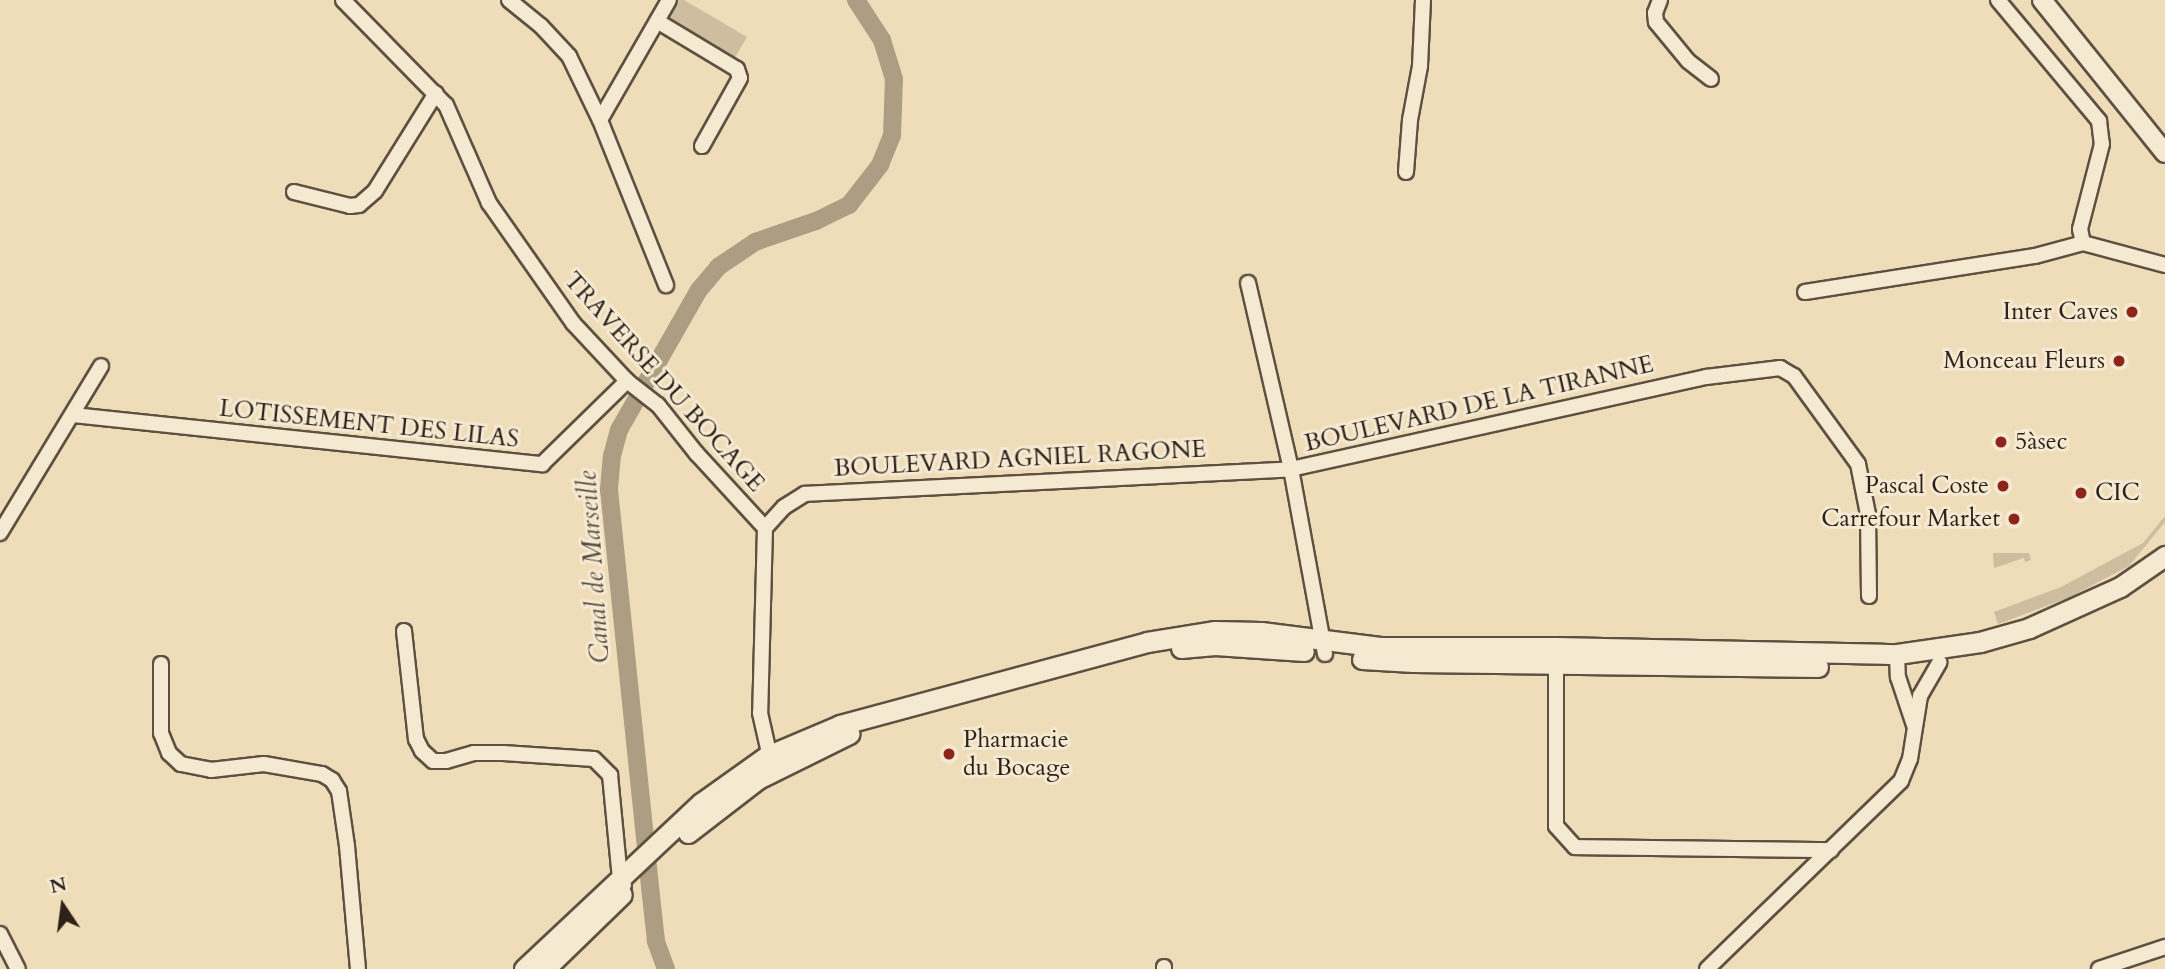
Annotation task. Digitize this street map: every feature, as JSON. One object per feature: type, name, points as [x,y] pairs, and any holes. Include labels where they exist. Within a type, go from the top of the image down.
[{"type":"main road","points":[[1897,660],[2029,628],[2120,587],[2165,556]]},
{"type":"main road","points":[[524,969],[663,846],[724,802],[771,763],[840,725],[874,719],[1110,654],[1215,645],[1940,662],[1993,652],[2067,626],[2129,596],[2165,570]]},
{"type":"main road","points":[[545,969],[623,884]]},
{"type":"street","name":"TRAVERSE DU BOCAGE","points":[[343,0],[446,105],[489,203],[573,323],[631,383],[650,397],[697,454],[765,528],[760,713],[771,763]]},
{"type":"street","points":[[509,0],[541,26],[569,56],[600,120],[666,285]]},
{"type":"street","points":[[600,120],[669,0]]},
{"type":"street","points":[[1406,172],[1410,120],[1420,66],[1423,0]]},
{"type":"street","points":[[1660,0],[1655,13],[1656,22],[1688,61],[1711,79]]},
{"type":"street","points":[[1998,0],[2099,121],[2102,144],[2080,229],[2082,243]]},
{"type":"street","points":[[2042,0],[2165,153]]},
{"type":"street","points":[[657,22],[737,69],[740,78],[702,146]]},
{"type":"street","points":[[294,192],[350,206],[359,205],[375,191],[436,93]]},
{"type":"street","points":[[1805,292],[2035,257],[2082,243],[2165,265]]},
{"type":"street","points":[[1248,283],[1291,469]]},
{"type":"street","points":[[0,533],[101,366]]},
{"type":"street","name":"BOULEVARD DE LA TIRANNE","points":[[1324,647],[1291,469],[1706,377],[1780,368],[1794,376],[1858,464],[1868,514],[1869,596]]},
{"type":"street","name":"LOTISSEMENT DES LILAS","points":[[72,415],[542,464],[631,383]]},
{"type":"street","name":"BOULEVARD AGNIEL RAGONE","points":[[765,528],[784,507],[805,494],[1291,469]]},
{"type":"street","points":[[404,631],[416,739],[422,751],[433,761],[446,761],[474,753],[503,752],[594,759],[610,775],[623,884]]},
{"type":"street","points":[[1555,655],[1556,826],[1574,846],[1831,850]]},
{"type":"street","points":[[1897,660],[1915,727]]},
{"type":"street","points":[[1707,969],[1901,781],[1910,759],[1920,696],[1940,662]]},
{"type":"street","points":[[161,664],[160,733],[169,753],[181,764],[211,770],[264,764],[322,774],[332,780],[339,791],[347,846],[358,969]]},
{"type":"street","points":[[0,934],[18,969]]},
{"type":"street","points":[[2099,969],[2165,947]]},
{"type":"shaded area","points":[[675,0],[684,0],[747,37],[734,59],[664,18]]},
{"type":"shaded area","points":[[2165,516],[2165,522],[2129,566],[2068,598],[1998,624],[1994,612],[2061,587],[2143,543]]},
{"type":"shaded area","points":[[1993,553],[2029,553],[2031,560],[2025,562],[2024,558],[1994,568]]},
{"type":"waterway","name":"Canal de Marseille","points":[[666,969],[656,941],[651,896],[609,489],[612,456],[619,430],[699,290],[718,267],[755,242],[816,221],[849,205],[880,165],[892,135],[894,79],[882,40],[856,0]]},
{"type":"place","name":"Inter Caves","points":[[2132,312]]},
{"type":"place","name":"Monceau Fleurs","points":[[2119,361]]},
{"type":"place","name":"5àsec","points":[[2001,442]]},
{"type":"place","name":"Pascal Coste","points":[[2003,486]]},
{"type":"place","name":"CIC","points":[[2081,493]]},
{"type":"place","name":"Carrefour Market","points":[[2014,519]]},
{"type":"place","name":"Pharmacie du Bocage","points":[[949,754]]}]
